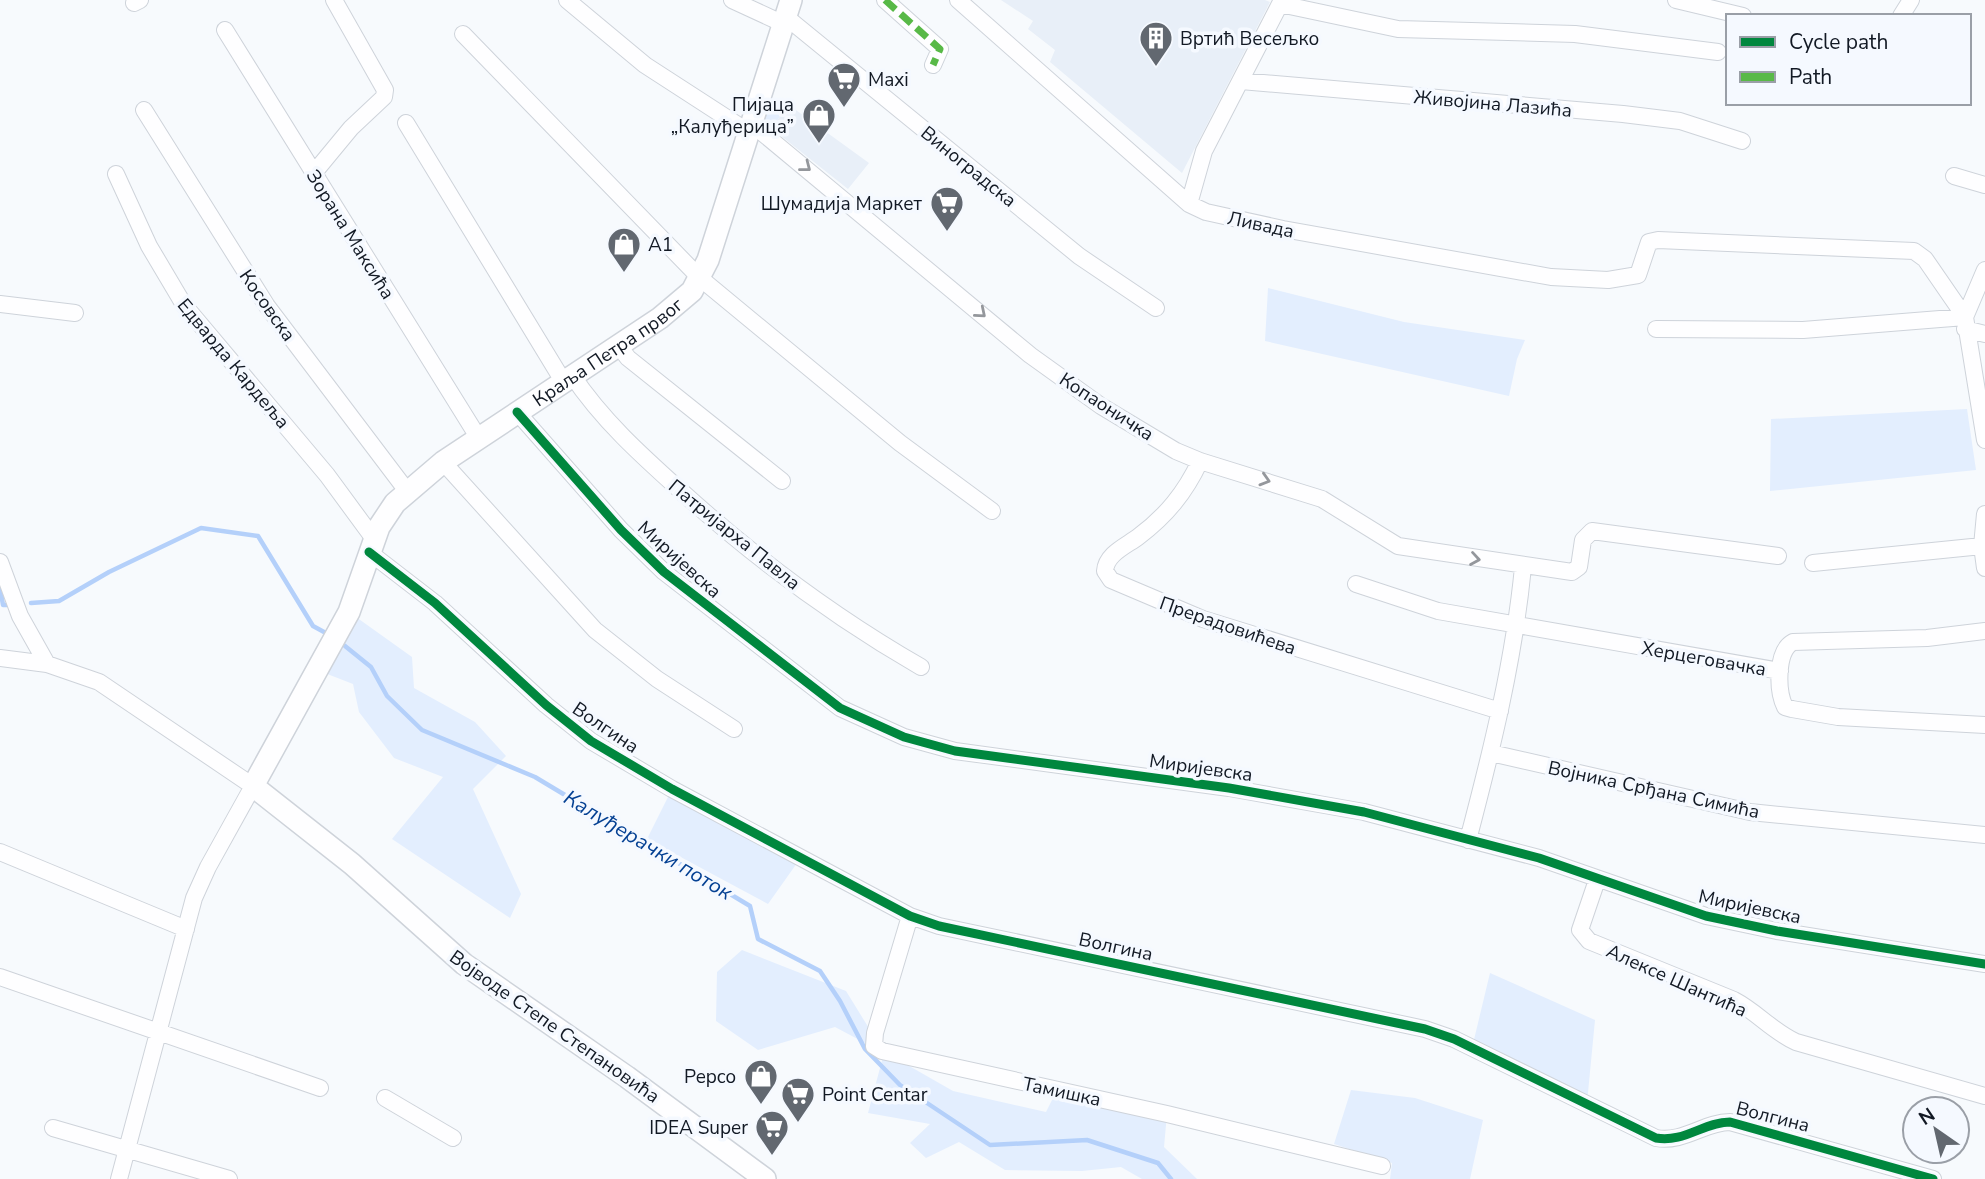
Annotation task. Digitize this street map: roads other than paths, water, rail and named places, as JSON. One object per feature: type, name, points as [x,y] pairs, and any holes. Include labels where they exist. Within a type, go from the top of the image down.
[{"type":"street","points":[[313,174],[351,128],[384,97],[385,90],[334,0]]},
{"type":"street","name":"Копаоничка","points":[[567,0],[645,65],[751,129],[1030,355],[1101,406],[1176,451],[1322,499],[1398,546],[1523,566],[1576,570],[1581,562],[1584,537],[1592,531],[1778,556]]},
{"type":"street","name":"Виноградска","points":[[732,0],[787,14],[1079,256],[1156,308]]},
{"type":"street","points":[[885,0],[940,49],[933,65]]},
{"type":"street","name":"Ливада","points":[[958,0],[1189,204],[1206,212],[1270,227],[1551,277],[1608,280],[1638,275],[1646,249],[1650,242],[1658,240],[1909,249],[1919,254],[1965,323]]},
{"type":"street","points":[[1676,0],[1735,14]]},
{"type":"street","points":[[1189,204],[1204,151],[1281,2],[1398,29],[1575,34],[1718,52]]},
{"type":"street","name":"Краља Петра првог","points":[[253,786],[349,612],[372,546],[387,514],[407,491],[478,437],[678,304],[700,278],[787,14]]},
{"type":"street","name":"Зорана Максића","points":[[225,30],[478,437]]},
{"type":"street","points":[[463,34],[700,278],[900,443],[992,511]]},
{"type":"street","name":"Живојина Лазића","points":[[1241,81],[1623,114],[1680,121],[1742,141]]},
{"type":"street","name":"Косовска","points":[[144,110],[267,306],[407,491]]},
{"type":"street","name":"Патријарха Павла","points":[[406,123],[568,378],[617,432],[719,525],[829,610],[920,667]]},
{"type":"street","name":"Едварда Кардеља","points":[[116,174],[149,246],[184,305],[327,475],[372,546]]},
{"type":"street","points":[[1954,176],[1985,186]]},
{"type":"street","points":[[1985,270],[1965,323],[1983,407],[1985,440]]},
{"type":"street","points":[[0,304],[75,313]]},
{"type":"street","points":[[1656,329],[1802,330],[1965,323],[1985,334]]},
{"type":"street","points":[[618,345],[628,359],[782,481]]},
{"type":"street","name":"Миријевска","points":[[517,412],[612,521],[664,572],[852,716],[904,737],[955,751],[1299,799],[1539,858],[1668,905],[1754,926],[1985,964]]},
{"type":"street","name":"Прерадовићева","points":[[1200,461],[1184,492],[1166,514],[1110,558],[1105,571],[1111,580],[1203,619],[1500,711]]},
{"type":"street","points":[[443,462],[595,629],[657,679],[734,729]]},
{"type":"street","points":[[1985,514],[1982,546],[1985,568]]},
{"type":"street","name":"Волгина","points":[[372,546],[546,705],[591,741],[672,789],[909,916],[953,929],[1425,1029],[1463,1044],[1656,1138],[1684,1137],[1722,1122],[1730,1122],[1933,1179]]},
{"type":"street","points":[[1812,563],[1982,546]]},
{"type":"street","points":[[0,562],[20,616],[47,664]]},
{"type":"street","points":[[1468,840],[1500,711],[1517,626],[1523,566]]},
{"type":"street","name":"Херцеговачка","points":[[1356,584],[1426,608],[1780,671],[1782,701],[1785,707],[1793,709],[1838,717],[1985,725]]},
{"type":"street","points":[[1780,671],[1783,652],[1793,642],[1927,638],[1985,631]]},
{"type":"street","points":[[0,658],[47,664],[99,682],[253,786],[208,867],[186,929],[161,1032],[120,1179]]},
{"type":"street","name":"Војника Срђана Симића","points":[[1491,752],[1727,808],[1985,835]]},
{"type":"street","name":"Војводе Степе Степановића","points":[[253,786],[352,864],[464,964],[627,1077],[765,1179]]},
{"type":"street","points":[[0,852],[186,929]]},
{"type":"street","name":"Алексе Шантића","points":[[1597,880],[1580,930],[1590,941],[1734,1000],[1754,1012],[1770,1029],[1796,1042],[1985,1096]]},
{"type":"street","name":"Тамишка","points":[[909,916],[875,1033],[874,1046],[882,1051],[1167,1114],[1382,1166]]},
{"type":"street","points":[[0,977],[320,1088]]},
{"type":"street","points":[[385,1098],[453,1138]]},
{"type":"street","points":[[53,1128],[229,1179]]},
{"type":"waterway","name":"Калуђерачки поток","points":[[31,603],[59,601],[109,572],[201,528],[258,536],[313,626],[324,632]]},
{"type":"waterway","name":"Калуђерачки поток","points":[[0,587],[3,605],[7,605]]},
{"type":"waterway","name":"Калуђерачки поток","points":[[345,646],[371,667],[387,696],[422,730],[535,777],[750,906],[758,939],[820,971],[840,1001],[865,1049],[900,1085],[990,1145],[1087,1140],[1158,1163],[1171,1179]]},
{"type":"place","name":"Вртић Весељко","points":[[1156,68]]},
{"type":"place","name":"Maxi","points":[[844,109]]},
{"type":"place","name":"Пијаца „Калуђерица”","points":[[819,145]]},
{"type":"place","name":"Шумадија Маркет","points":[[947,233]]},
{"type":"place","name":"A1","points":[[624,274]]},
{"type":"place","name":"Pepco","points":[[761,1106]]},
{"type":"place","name":"Point Centar","points":[[798,1124]]},
{"type":"place","name":"IDEA Super","points":[[772,1157]]}]
